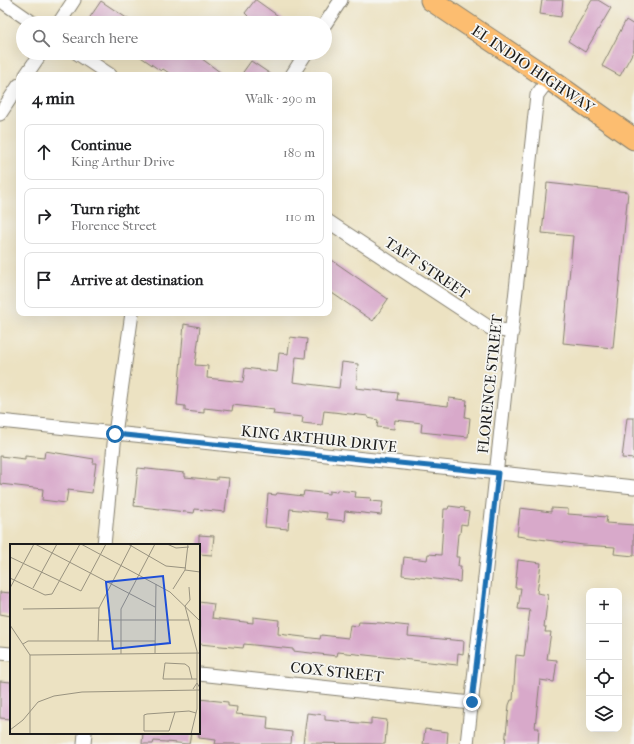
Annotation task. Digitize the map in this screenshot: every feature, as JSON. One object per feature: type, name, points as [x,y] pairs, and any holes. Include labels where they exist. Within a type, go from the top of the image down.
[{"type":"main road","name":"EL INDIO HIGHWAY","points":[[431,0],[549,79],[634,139]]},
{"type":"street","points":[[0,0],[23,16]]},
{"type":"street","points":[[64,16],[74,0]]},
{"type":"street","points":[[330,16],[341,0]]},
{"type":"street","points":[[28,72],[36,60]]},
{"type":"street","points":[[88,60],[106,72]]},
{"type":"street","points":[[294,72],[302,60]]},
{"type":"street","name":"FLORENCE STREET","points":[[467,744],[498,473],[537,95],[549,79]]},
{"type":"street","points":[[0,114],[16,90]]},
{"type":"street","name":"TAFT STREET","points":[[332,224],[490,328],[512,332]]},
{"type":"street","points":[[104,544],[115,434],[132,316]]},
{"type":"street","name":"KING ARTHUR DRIVE","points":[[0,421],[634,487]]},
{"type":"street","points":[[0,653],[10,654]]},
{"type":"street","name":"COX STREET","points":[[200,674],[472,702]]},
{"type":"street","points":[[84,744],[85,734]]},
{"type":"building","points":[[256,0],[278,16],[248,16],[245,13]]},
{"type":"building","points":[[542,0],[563,0],[561,17],[540,14]]},
{"type":"building","points":[[592,0],[598,0],[611,8],[585,52],[568,41]]},
{"type":"building","points":[[101,1],[124,16],[91,16]]},
{"type":"building","points":[[626,20],[634,25],[634,50],[620,76],[602,66]]},
{"type":"building","points":[[145,60],[204,60],[220,72],[168,72],[163,69],[161,71]]},
{"type":"building","points":[[251,61],[268,72],[243,72]]},
{"type":"building","points":[[547,183],[628,192],[613,348],[563,343],[573,236],[542,233]]},
{"type":"building","points":[[332,260],[388,299],[373,321],[332,293]]},
{"type":"building","points":[[184,324],[200,327],[195,365],[208,366],[207,378],[243,382],[245,368],[277,372],[279,353],[288,354],[290,337],[307,339],[305,358],[296,357],[293,382],[339,388],[342,362],[358,364],[356,388],[398,393],[397,400],[448,406],[449,398],[467,400],[465,417],[470,418],[468,437],[421,432],[422,423],[395,420],[394,429],[377,427],[378,420],[368,418],[368,416],[324,411],[322,425],[302,423],[303,417],[273,414],[274,410],[233,405],[232,411],[204,408],[204,413],[185,411],[185,406],[177,405]]},
{"type":"building","points":[[627,418],[634,418],[634,459],[622,458]]},
{"type":"building","points":[[45,451],[94,459],[93,463],[96,463],[92,493],[68,490],[66,503],[42,500],[43,489],[0,484],[0,456],[25,459],[25,456],[44,458]]},
{"type":"building","points":[[138,468],[185,473],[185,477],[217,480],[217,477],[229,478],[225,512],[195,509],[194,513],[134,506]]},
{"type":"building","points":[[337,490],[356,492],[355,497],[371,498],[370,501],[383,502],[381,515],[345,511],[344,521],[326,519],[327,513],[290,509],[288,529],[265,527],[268,494],[276,495],[277,493],[303,496],[304,491],[329,494],[329,491],[337,492]]},
{"type":"building","points":[[449,506],[465,508],[464,511],[469,512],[467,525],[461,524],[460,534],[458,534],[456,557],[459,557],[458,566],[461,566],[460,582],[402,575],[404,557],[427,560],[428,554],[441,555],[444,509],[448,509]]},
{"type":"building","points":[[520,508],[551,512],[551,508],[568,509],[568,514],[607,517],[606,523],[634,525],[634,556],[614,554],[615,547],[583,545],[517,536]]},
{"type":"building","points":[[199,535],[214,536],[212,555],[200,554]]},
{"type":"building","points":[[518,560],[541,563],[537,593],[548,595],[544,627],[546,627],[545,632],[551,632],[547,659],[557,660],[554,682],[540,680],[535,728],[539,728],[538,744],[505,744],[509,705],[511,700],[513,700],[516,655],[524,656],[530,610],[518,609],[521,588],[515,588]]},
{"type":"building","points":[[0,592],[10,593],[10,616],[0,614]]},
{"type":"building","points":[[200,602],[214,604],[212,618],[253,623],[253,617],[279,620],[278,634],[320,639],[321,635],[348,638],[350,625],[358,626],[359,622],[409,626],[408,636],[464,641],[463,654],[458,653],[457,665],[338,652],[337,656],[293,651],[293,649],[244,644],[243,648],[200,644]]},
{"type":"building","points":[[0,681],[10,682],[10,719],[0,718]]},
{"type":"building","points":[[200,699],[228,702],[228,706],[237,707],[236,714],[268,717],[267,729],[292,732],[291,744],[215,744],[216,740],[199,738]]},
{"type":"building","points":[[307,713],[325,715],[325,720],[371,724],[371,718],[387,720],[385,744],[303,743]]},
{"type":"building","points":[[425,729],[448,732],[447,744],[423,744]]},
{"type":"building","points":[[143,734],[191,734],[189,744],[154,741],[153,744],[142,744]]},
{"type":"route","points":[[115,434],[498,473],[472,702]]}]
